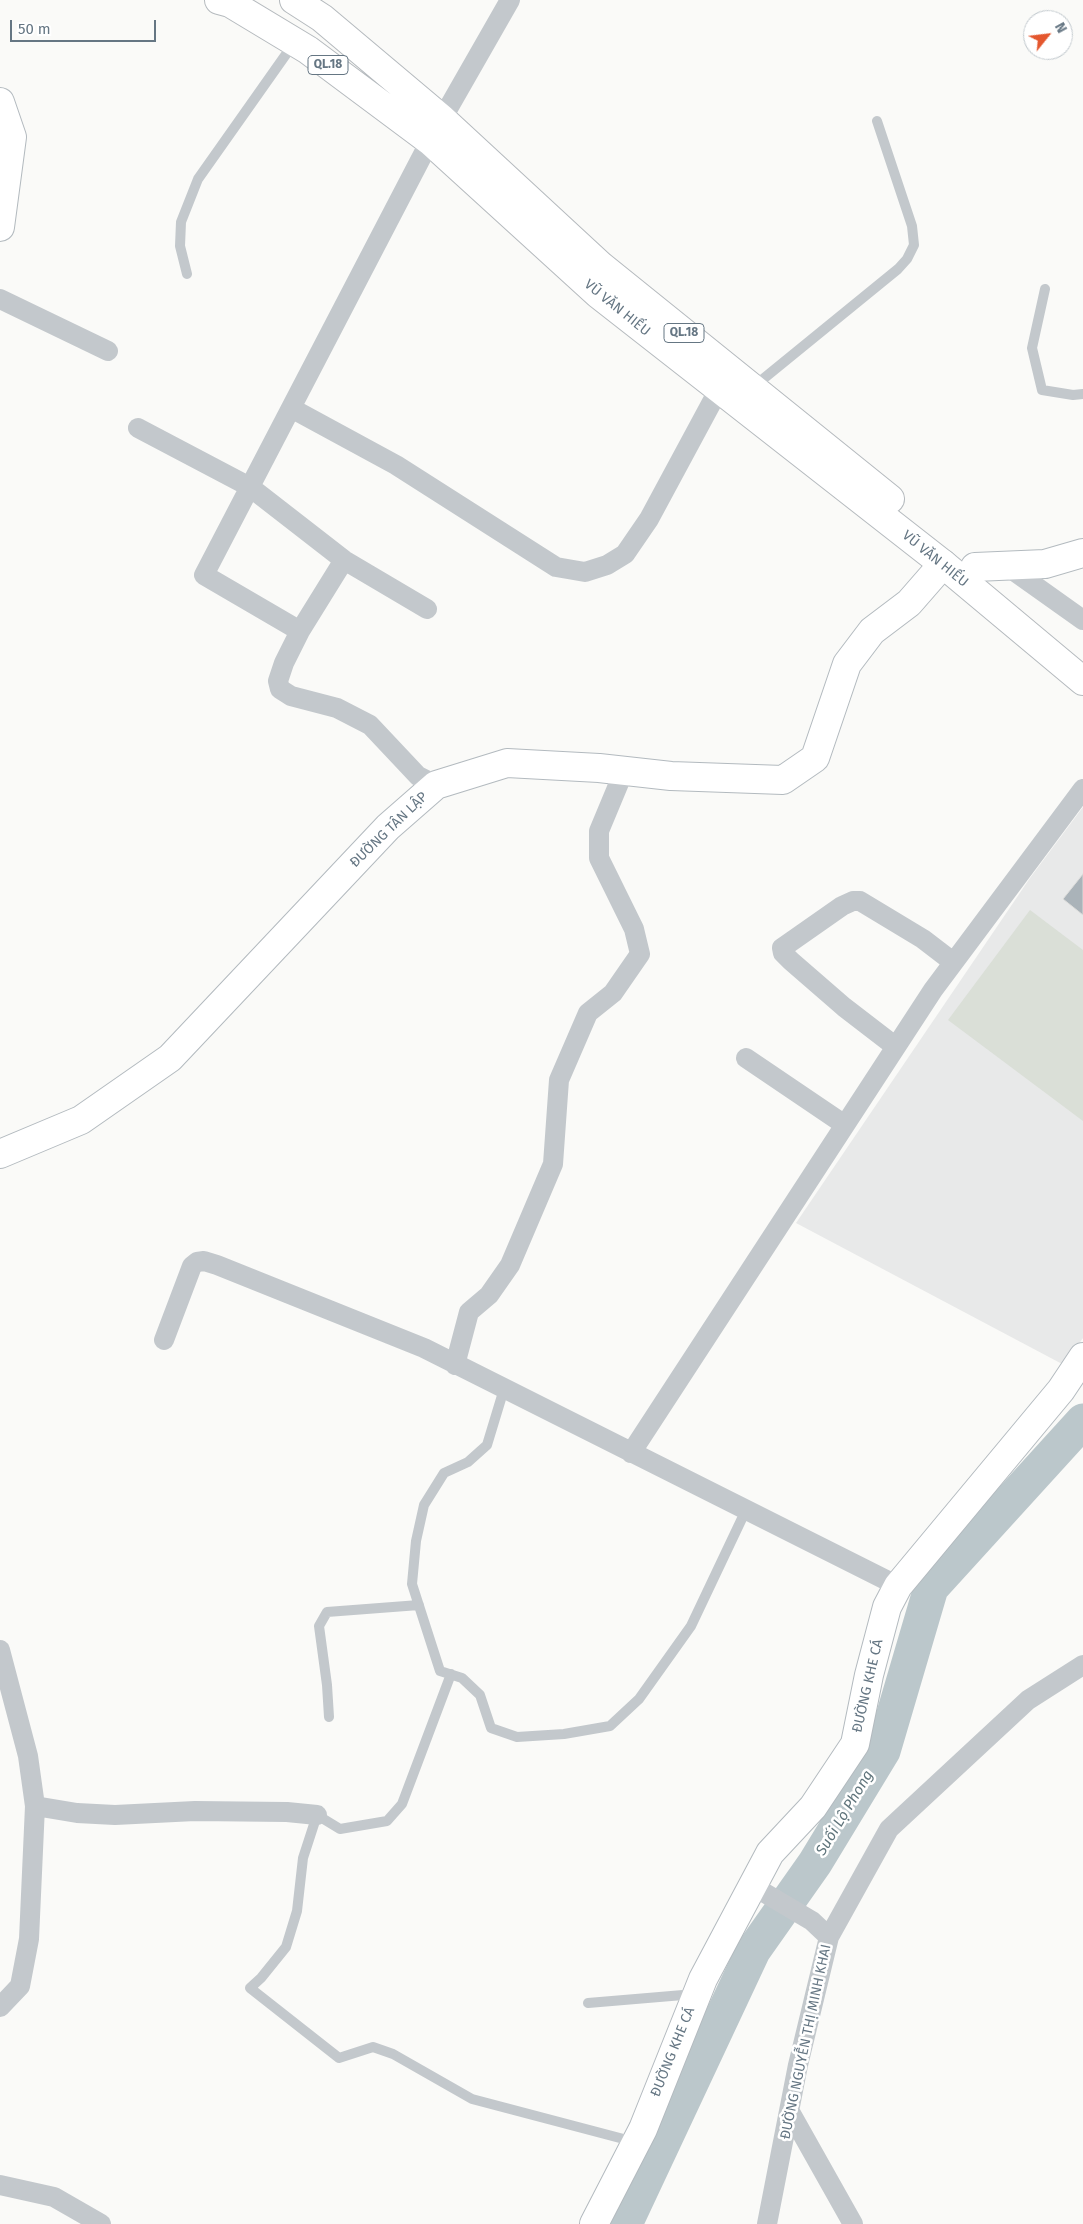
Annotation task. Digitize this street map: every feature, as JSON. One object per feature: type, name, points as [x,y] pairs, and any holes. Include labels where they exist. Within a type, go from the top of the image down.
[{"type":"street","name":"VŨ VĂN HIẾU","points":[[219,0],[230,3],[436,130],[1083,656]]},
{"type":"street","name":"VŨ VĂN HIẾU","points":[[294,0],[322,18],[598,294],[943,564],[1083,680]]},
{"type":"street","points":[[300,631],[204,575],[436,130],[510,0]]},
{"type":"street","points":[[0,102],[12,137],[1,214]]},
{"type":"street","points":[[0,299],[108,350]]},
{"type":"street","points":[[291,408],[396,465],[556,567],[585,572],[607,565],[625,554],[649,518],[719,389]]},
{"type":"street","points":[[138,428],[250,487],[344,560],[427,609]]},
{"type":"street","points":[[975,567],[1045,564],[1083,553]]},
{"type":"street","points":[[344,560],[300,631],[280,672],[278,681],[280,689],[292,696],[346,712],[370,725],[418,776],[436,785]]},
{"type":"street","name":"ĐƯỜNG TÂN LẬP","points":[[0,1154],[81,1120],[170,1058],[388,827],[436,785],[506,763],[672,776],[783,780],[815,758],[847,664],[872,631],[909,603],[943,564]]},
{"type":"street","points":[[1007,566],[1083,620]]},
{"type":"street","points":[[454,1365],[469,1312],[488,1295],[510,1265],[552,1164],[558,1080],[588,1013],[613,992],[640,954],[634,929],[599,858],[599,831],[624,771]]},
{"type":"street","points":[[630,1453],[953,962],[1083,789]]},
{"type":"street","points":[[896,1047],[837,1002],[791,961],[784,954],[782,948],[842,906],[853,901],[860,901],[923,939],[953,962]]},
{"type":"street","points":[[746,1058],[845,1126]]},
{"type":"street","points":[[164,1340],[192,1266],[197,1262],[204,1261],[424,1348],[454,1365],[898,1586]]},
{"type":"street","name":"ĐƯỜNG KHE CÁ","points":[[594,2224],[636,2142],[702,1979],[762,1893],[770,1854],[813,1806],[855,1744],[869,1675],[887,1607],[898,1586],[1061,1390],[1083,1357]]},
{"type":"street","points":[[0,1650],[28,1756],[35,1806],[29,1939],[20,1986],[0,2007]]},
{"type":"street","name":"ĐƯỜNG NGUYỄN THỊ MINH KHAI","points":[[768,2224],[798,2065],[829,1937],[889,1829],[1028,1700],[1083,1665]]},
{"type":"street","points":[[35,1806],[77,1814],[114,1815],[195,1811],[286,1812],[317,1815]]},
{"type":"street","points":[[762,1893],[812,1921],[829,1937]]},
{"type":"street","points":[[790,2112],[853,2224]]},
{"type":"street","points":[[0,2185],[54,2198],[101,2224]]},
{"type":"lane","points":[[187,274],[180,246],[182,222],[198,180],[294,42]]},
{"type":"lane","points":[[752,388],[898,269],[907,259],[914,245],[912,226],[877,121]]},
{"type":"lane","points":[[1045,289],[1032,348],[1042,390],[1073,395],[1083,394]]},
{"type":"lane","points":[[504,1389],[486,1446],[468,1462],[444,1473],[424,1505],[416,1541],[412,1584],[440,1671],[462,1678],[480,1695],[491,1728],[517,1737],[564,1734],[610,1726],[639,1699],[691,1626],[746,1510]]},
{"type":"lane","points":[[329,1716],[319,1626],[327,1612],[419,1605]]},
{"type":"lane","points":[[451,1674],[402,1804],[387,1821],[340,1830],[317,1815],[303,1858],[297,1911],[286,1947],[261,1978],[250,1988],[339,2058],[373,2047],[393,2054],[472,2099],[636,2142]]},
{"type":"lane","points":[[588,2003],[696,1994]]},
{"type":"shaded area","points":[[1083,807],[1083,1338],[1064,1365],[796,1223],[1030,878]]},
{"type":"shaded area","points":[[1030,910],[1083,950],[1083,1121],[948,1020]]},
{"type":"building","points":[[1083,874],[1083,915],[1063,899]]},
{"type":"waterway","name":"Suối Lộ Phong","points":[[625,2224],[753,1951],[815,1863],[883,1751],[931,1588],[1083,1421]]}]
